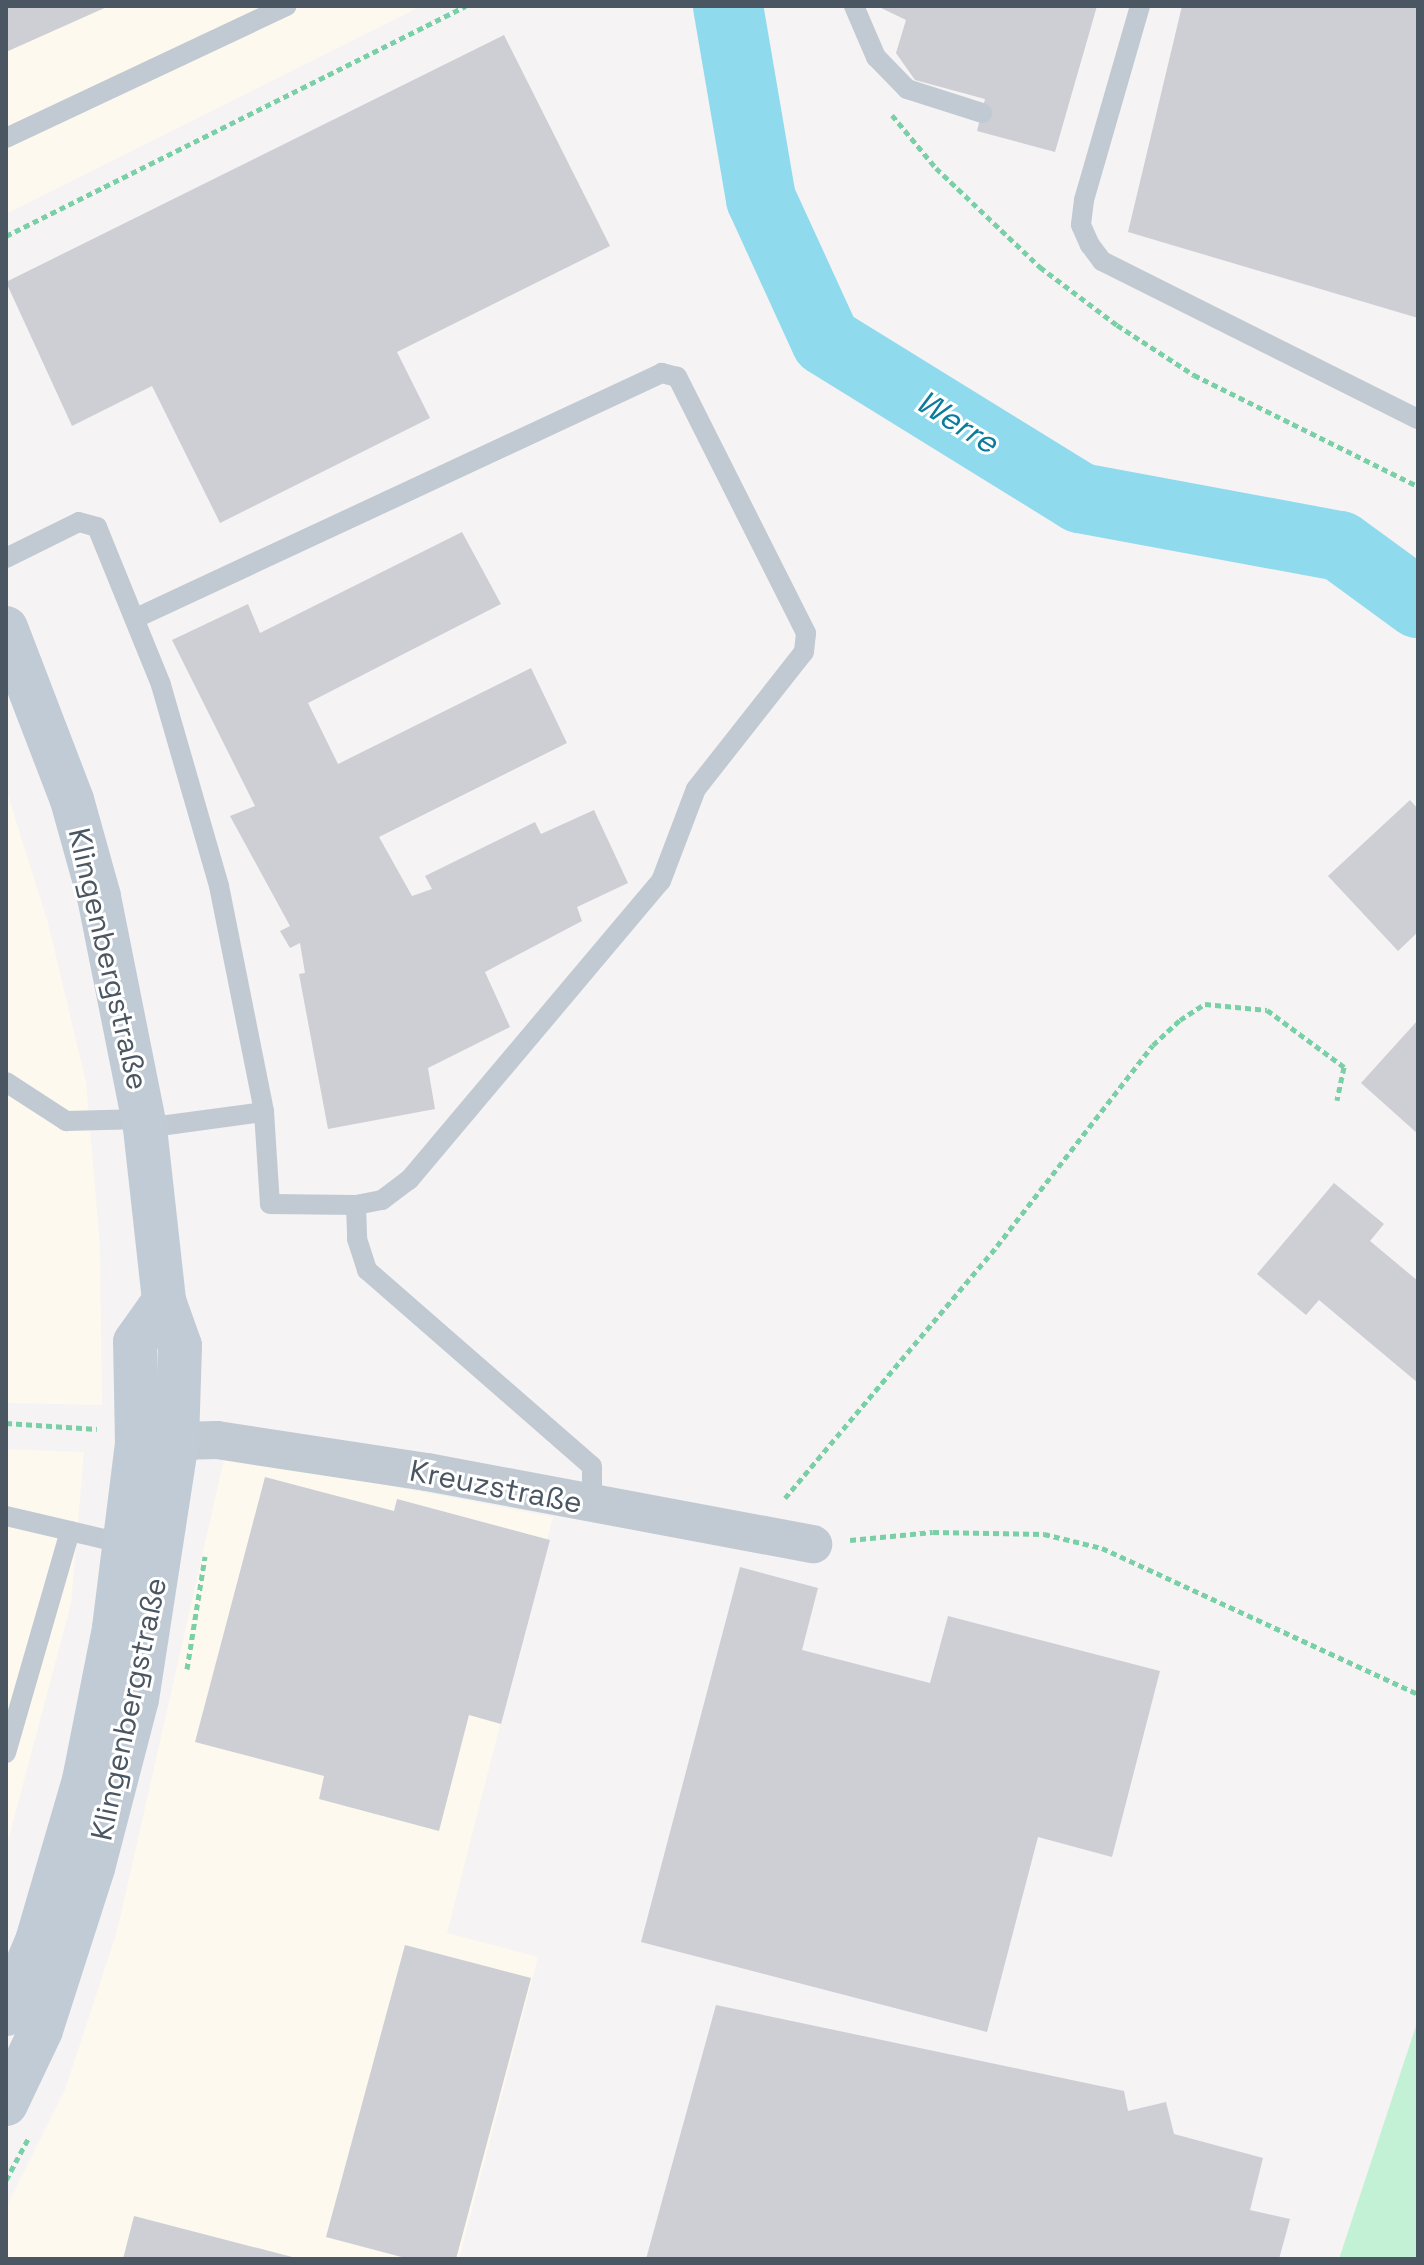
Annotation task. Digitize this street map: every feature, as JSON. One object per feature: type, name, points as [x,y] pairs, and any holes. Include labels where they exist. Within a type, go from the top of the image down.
[{"type":"main road","name":"Klingenbergstraße","points":[[6,628],[72,800],[145,1124],[164,1301],[180,1346],[177,1441],[144,1549],[84,1780],[37,1941],[6,2014]]},
{"type":"main road","name":"Klingenbergstraße","points":[[6,2104],[41,2030],[111,1811],[144,1549],[135,1342],[164,1301]]},
{"type":"street","name":"Kreuzstraße","points":[[177,1441],[217,1440],[427,1472],[592,1506],[813,1544]]},
{"type":"lane","points":[[6,138],[287,6]]},
{"type":"lane","points":[[854,6],[876,57],[907,89],[982,113]]},
{"type":"lane","points":[[1140,6],[1084,200],[1081,225],[1090,245],[1102,261],[1418,419]]},
{"type":"lane","points":[[6,558],[90,521],[161,685],[219,886],[264,1112],[270,1204],[356,1205],[382,1200],[409,1180],[661,881],[696,789],[804,652],[806,633],[677,377],[662,373],[134,619]]},
{"type":"lane","points":[[6,1082],[66,1121],[145,1124],[264,1112]]},
{"type":"lane","points":[[356,1205],[357,1239],[367,1270],[592,1466],[592,1506]]},
{"type":"lane","points":[[6,1516],[144,1549]]},
{"type":"lane","points":[[6,1753],[70,1531]]},
{"type":"path","points":[[6,236],[466,6]]},
{"type":"path","points":[[718,1528],[784,1500],[997,1246],[1153,1045],[1180,1020],[1205,1004],[1267,1010],[1344,1067],[1337,1100]]},
{"type":"path","points":[[813,1544],[933,1532],[1058,1537],[1102,1548],[1418,1694]]},
{"type":"shaded area","points":[[6,6],[421,6],[6,214]]},
{"type":"shaded area","points":[[6,789],[48,923],[86,1082],[100,1247],[102,1405],[6,1403]]},
{"type":"shaded area","points":[[6,1449],[84,1452],[71,1604],[6,1848]]},
{"type":"shaded area","points":[[245,1458],[553,1517],[447,1933],[538,1957],[459,2259],[6,2259],[6,2207],[66,2087],[117,1931],[224,1459]]},
{"type":"green space","points":[[1418,2020],[1418,2259],[1339,2259]]},
{"type":"building","points":[[6,6],[109,6],[6,52]]},
{"type":"building","points":[[877,6],[1097,6],[1055,152],[977,131],[985,99],[915,80],[896,53],[906,20]]},
{"type":"building","points":[[1182,6],[1418,6],[1418,318],[1128,232]]},
{"type":"building","points":[[504,35],[610,246],[397,352],[430,418],[220,523],[152,386],[72,426],[6,282]]},
{"type":"building","points":[[462,532],[501,604],[308,703],[338,764],[531,668],[567,743],[379,837],[412,896],[432,889],[425,876],[535,822],[541,834],[594,810],[628,883],[577,907],[582,921],[485,972],[510,1027],[428,1068],[435,1109],[328,1129],[299,974],[305,973],[300,943],[290,948],[280,931],[290,926],[230,816],[255,806],[172,640],[248,604],[260,633]]},
{"type":"building","points":[[1410,800],[1418,809],[1418,932],[1398,951],[1328,876]]},
{"type":"building","points":[[1418,1020],[1418,1134],[1361,1083]]},
{"type":"building","points":[[1334,1183],[1384,1224],[1370,1241],[1418,1281],[1418,1383],[1319,1300],[1306,1315],[1257,1274]]},
{"type":"building","points":[[265,1477],[394,1511],[397,1499],[550,1540],[501,1724],[469,1715],[439,1831],[319,1799],[324,1776],[195,1742]]},
{"type":"building","points":[[740,1567],[818,1588],[802,1650],[930,1683],[948,1616],[1160,1671],[1112,1857],[1038,1837],[987,2032],[641,1942]]},
{"type":"building","points":[[405,1945],[531,1978],[456,2259],[409,2259],[326,2237]]},
{"type":"building","points":[[716,2005],[1124,2091],[1128,2111],[1166,2102],[1174,2134],[1263,2158],[1250,2210],[1290,2219],[1279,2259],[646,2259]]},
{"type":"building","points":[[134,2216],[296,2258],[296,2259],[123,2259]]},
{"type":"waterway","name":"Werre","points":[[728,6],[761,199],[826,341],[1080,498],[1340,546],[1418,603]]}]
